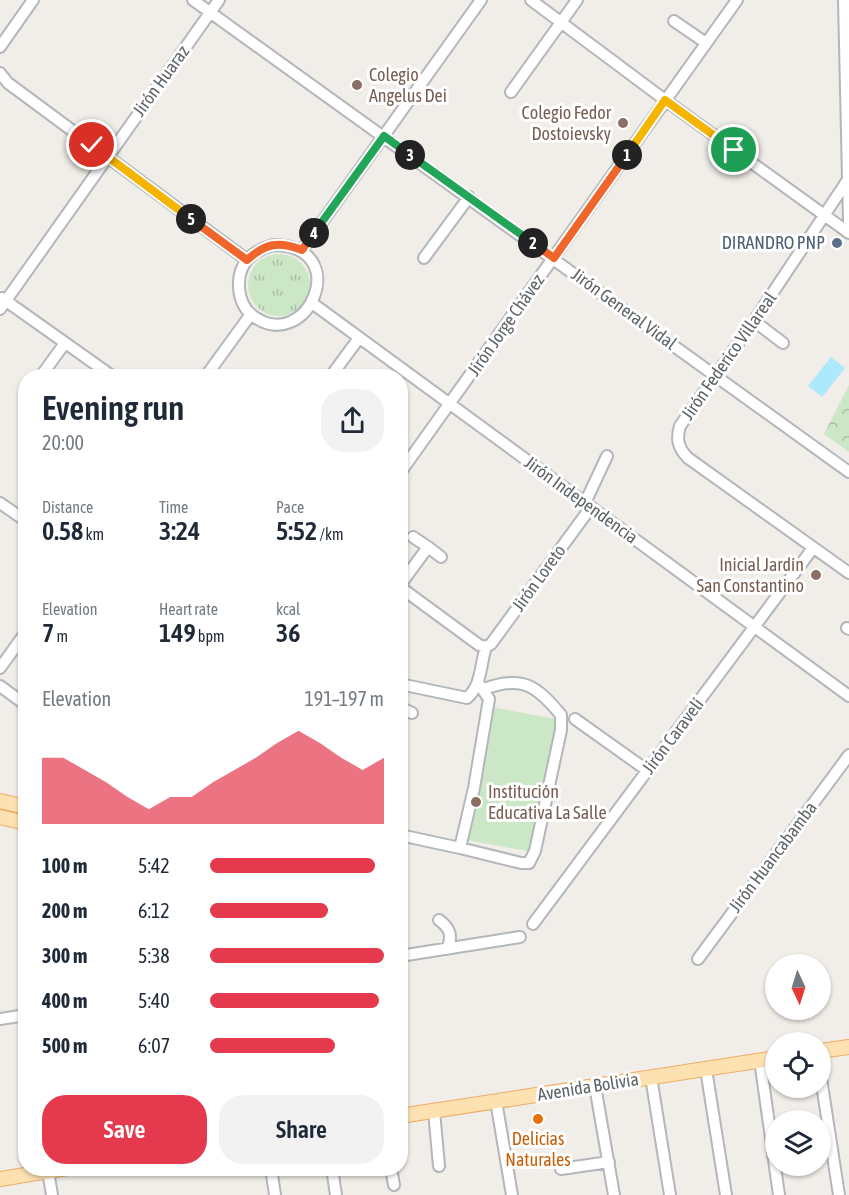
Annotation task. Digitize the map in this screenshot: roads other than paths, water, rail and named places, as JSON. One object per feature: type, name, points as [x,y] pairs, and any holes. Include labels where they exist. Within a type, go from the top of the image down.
[{"type":"main road","points":[[0,801],[18,805]]},
{"type":"main road","points":[[0,817],[18,821]]},
{"type":"main road","points":[[831,1049],[849,1047]]},
{"type":"main road","name":"Avenida Bolivia","points":[[408,1115],[765,1059]]},
{"type":"main road","points":[[0,1179],[18,1176]]},
{"type":"street","points":[[0,47],[33,0]]},
{"type":"street","name":"Jirón General Vidal","points":[[193,0],[849,472]]},
{"type":"street","name":"Jirón Huaraz","points":[[2,302],[219,0]]},
{"type":"street","points":[[302,250],[480,0]]},
{"type":"street","points":[[531,0],[849,233]]},
{"type":"street","points":[[511,92],[577,0]]},
{"type":"street","name":"Jirón Jorge Chávez","points":[[408,462],[737,0]]},
{"type":"street","points":[[844,0],[849,222]]},
{"type":"street","points":[[674,21],[706,43]]},
{"type":"street","points":[[0,73],[8,83],[247,260]]},
{"type":"street","name":"Jirón Federico Villareal","points":[[848,181],[680,426],[678,445],[682,452],[849,573]]},
{"type":"street","points":[[424,258],[468,197]]},
{"type":"street","points":[[273,245],[288,245],[302,250],[311,261],[316,274],[317,289],[312,303],[305,313],[295,320],[272,324],[261,321],[251,314],[239,294],[241,270],[247,260],[258,250],[273,245]]},
{"type":"street","points":[[2,302],[102,369]]},
{"type":"street","name":"Jirón Independencia","points":[[312,303],[402,369]]},
{"type":"street","points":[[211,369],[251,314]]},
{"type":"street","points":[[754,321],[783,343]]},
{"type":"street","points":[[336,369],[359,338]]},
{"type":"street","points":[[46,369],[65,343]]},
{"type":"street","name":"Jirón Independencia","points":[[408,374],[849,696]]},
{"type":"street","name":"Jirón Loreto","points":[[486,647],[491,644],[588,505],[607,456]]},
{"type":"street","points":[[0,503],[18,515]]},
{"type":"street","points":[[413,537],[441,557]]},
{"type":"street","points":[[408,575],[428,547]]},
{"type":"street","name":"Jirón Caravelí","points":[[533,924],[813,548]]},
{"type":"street","points":[[408,592],[471,639],[486,647],[481,664],[481,687],[489,699],[474,788],[460,848]]},
{"type":"street","points":[[0,668],[18,643]]},
{"type":"street","points":[[408,686],[467,698],[481,687],[517,682],[538,690],[561,715],[561,730],[535,851],[530,863],[521,863],[408,838]]},
{"type":"street","points":[[0,686],[18,699]]},
{"type":"street","points":[[408,711],[412,713]]},
{"type":"street","points":[[575,719],[648,771]]},
{"type":"street","name":"Jirón Huancabamba","points":[[698,959],[849,756]]},
{"type":"street","points":[[439,920],[446,925],[450,933],[451,941],[447,949]]},
{"type":"street","points":[[408,955],[520,937]]},
{"type":"street","points":[[0,1019],[18,1016]]},
{"type":"street","points":[[760,1060],[779,1195]]},
{"type":"street","points":[[706,1069],[726,1195]]},
{"type":"street","points":[[651,1077],[670,1195]]},
{"type":"street","points":[[595,1086],[614,1195]]},
{"type":"street","points":[[824,1098],[839,1195]]},
{"type":"street","points":[[496,1101],[512,1195]]},
{"type":"street","points":[[434,1111],[439,1166]]},
{"type":"street","points":[[561,1169],[609,1162]]},
{"type":"street","points":[[49,1176],[52,1195]]},
{"type":"street","points":[[272,1176],[275,1195]]},
{"type":"street","points":[[333,1176],[336,1195]]},
{"type":"street","points":[[392,1176],[394,1185]]},
{"type":"water","points":[[831,357],[845,368],[822,397],[808,386]]},
{"type":"place","name":"Colegio Angelus Dei","points":[[357,85]]},
{"type":"place","name":"Colegio Fedor Dostoievsky","points":[[623,123]]},
{"type":"place","name":"DIRANDRO PNP","points":[[837,243]]},
{"type":"place","name":"Inicial Jardín San Constantino","points":[[816,575]]},
{"type":"place","name":"Institución Educativa La Salle","points":[[476,802]]},
{"type":"place","name":"Delicias Naturales","points":[[538,1119]]}]
